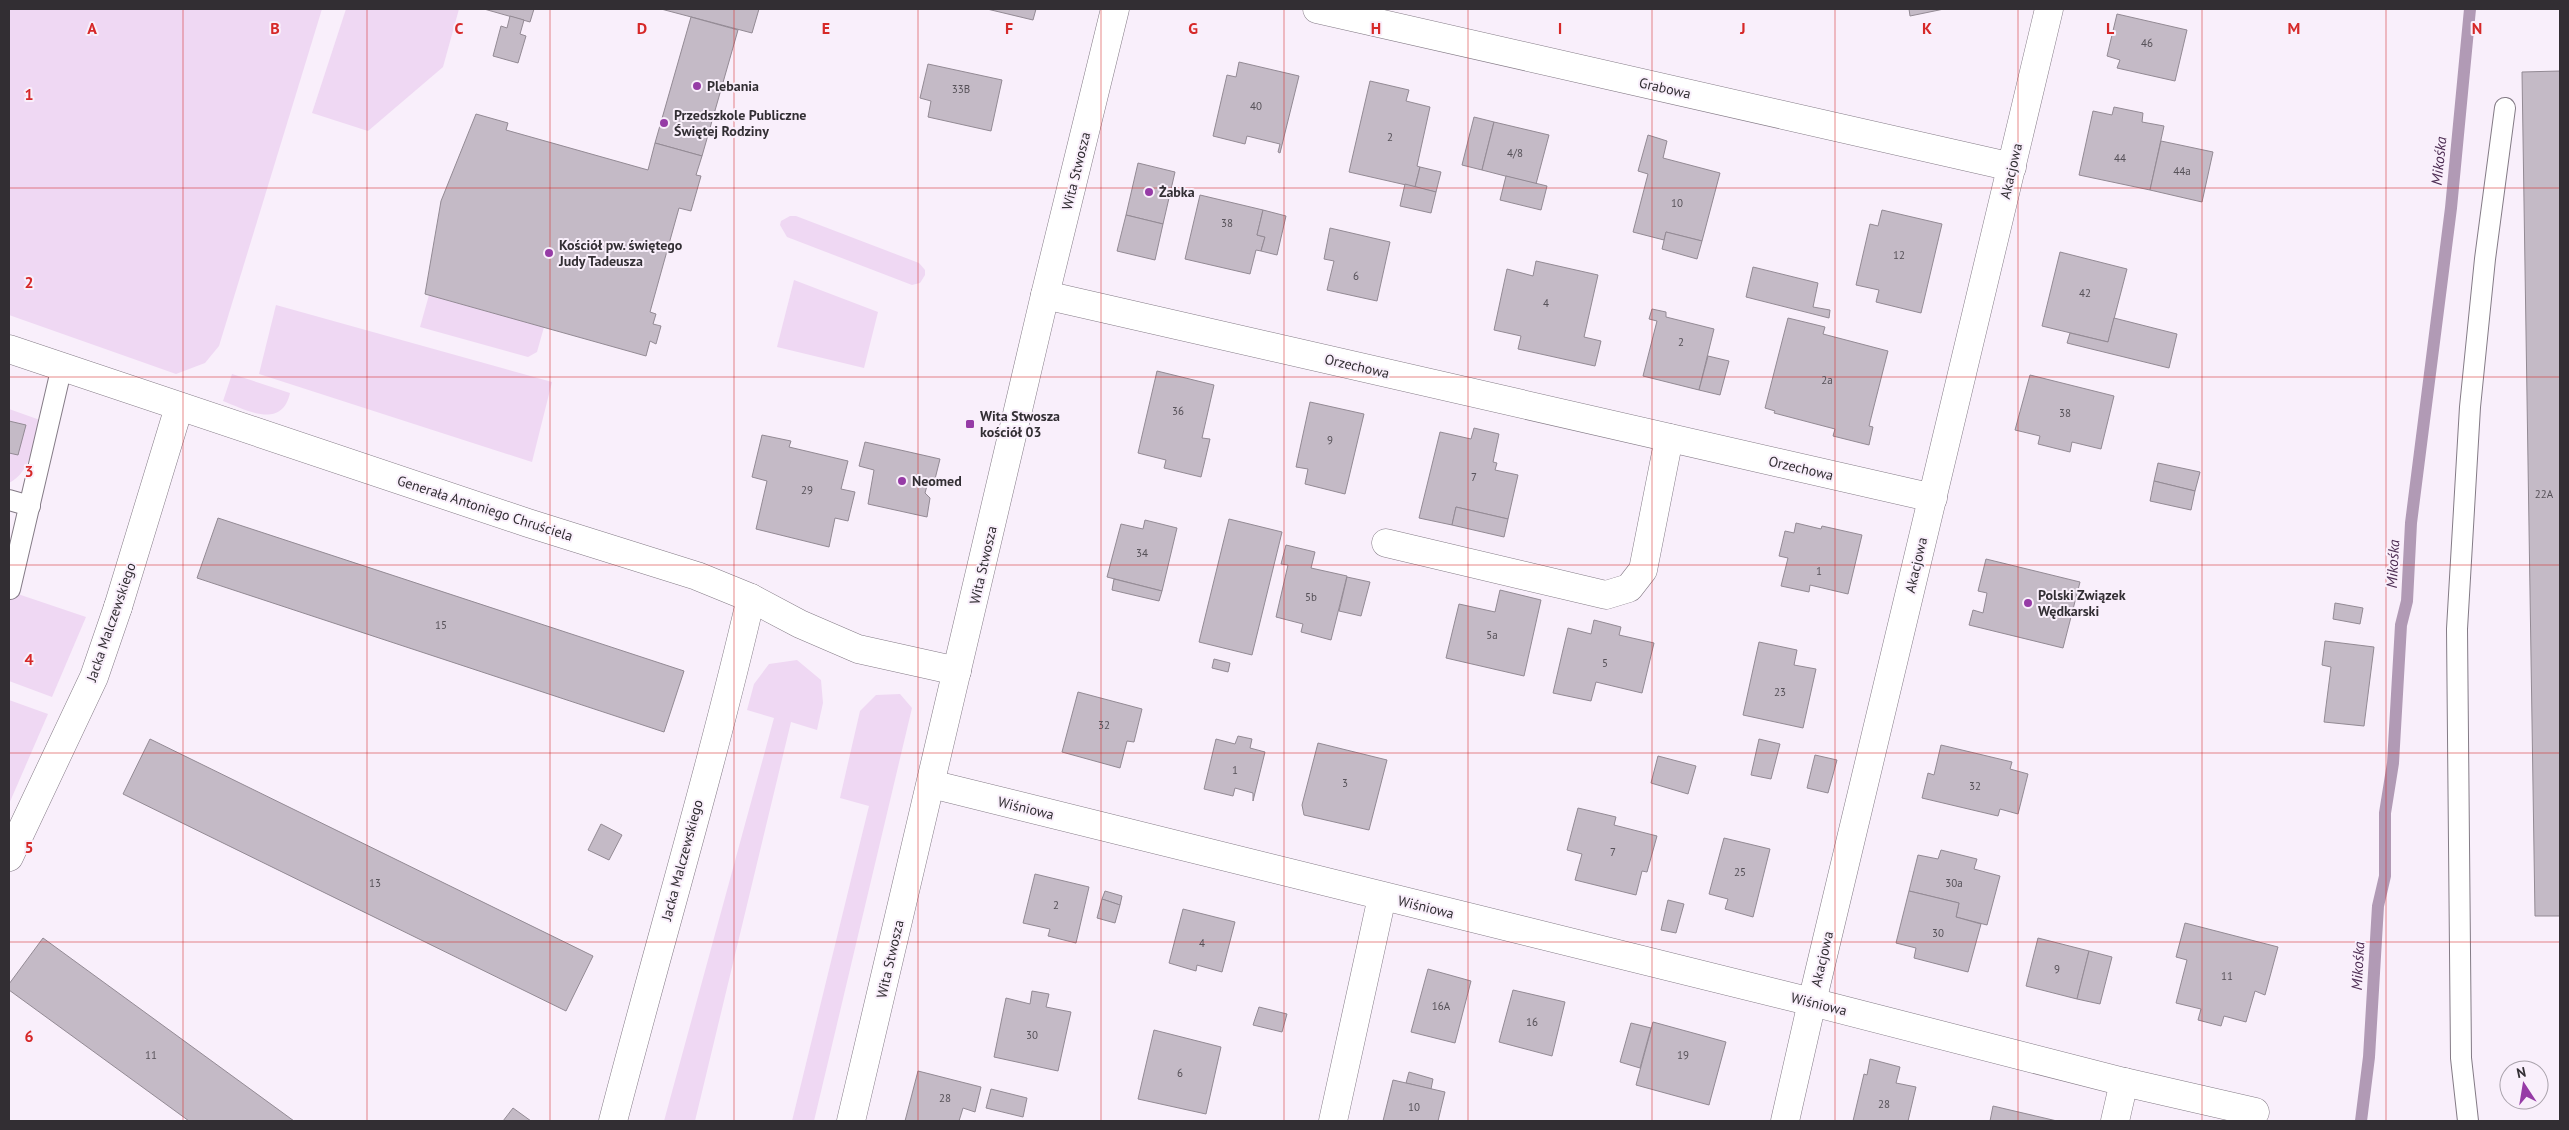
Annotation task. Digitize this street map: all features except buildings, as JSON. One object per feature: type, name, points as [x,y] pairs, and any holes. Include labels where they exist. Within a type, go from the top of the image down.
[{"type":"street","name":"Wita Stwosza","points":[[851,1121],[1045,295],[1115,9]]},
{"type":"street","name":"Grabowa","points":[[1317,9],[2012,167]]},
{"type":"street","name":"Akacjowa","points":[[1785,1121],[2049,9]]},
{"type":"street","name":"Orzechowa","points":[[1045,295],[1932,498]]},
{"type":"street","name":"Generała Antoniego Chruściela","points":[[9,349],[528,524],[697,576],[751,598],[800,624],[858,649],[957,671]]},
{"type":"street","name":"Jacka Malczewskiego","points":[[9,857],[94,677],[118,606],[179,407]]},
{"type":"street","points":[[1386,543],[1606,595],[1629,588],[1643,570],[1669,438]]},
{"type":"street","name":"Jacka Malczewskiego","points":[[613,1121],[655,956],[736,664],[751,598]]},
{"type":"street","name":"Wiśniowa","points":[[931,784],[1812,1002],[2124,1082],[2255,1112]]},
{"type":"street","name":"Wiśniowa","points":[[1333,1121],[1382,897]]},
{"type":"street","points":[[2115,1121],[2124,1082]]},
{"type":"lane","points":[[2468,1121],[2460,1048],[2457,629],[2470,407],[2485,259],[2505,108]]},
{"type":"lane","points":[[10,589],[62,366]]},
{"type":"lane","points":[[9,500],[30,506]]},
{"type":"shaded area","points":[[9,9],[322,9],[219,346],[205,363],[176,374],[9,315]]},
{"type":"shaded area","points":[[346,9],[459,9],[443,67],[368,131],[312,113]]},
{"type":"shaded area","points":[[790,216],[796,216],[919,263],[925,270],[925,275],[920,283],[912,285],[787,237],[780,225],[781,221]]},
{"type":"shaded area","points":[[794,280],[878,312],[864,368],[777,347]]},
{"type":"shaded area","points":[[429,295],[544,327],[537,352],[528,357],[420,327]]},
{"type":"shaded area","points":[[276,305],[552,382],[532,462],[259,374]]},
{"type":"shaded area","points":[[232,374],[290,393],[286,404],[279,411],[271,414],[262,414],[242,409],[223,401]]},
{"type":"shaded area","points":[[9,409],[40,420],[27,464],[22,472],[9,483]]},
{"type":"shaded area","points":[[9,591],[86,617],[52,697],[9,681]]},
{"type":"shaded area","points":[[797,660],[821,680],[823,703],[817,730],[791,722],[695,1121],[664,1121],[774,718],[747,710],[754,684],[769,664]]},
{"type":"shaded area","points":[[900,694],[912,708],[814,1121],[792,1121],[869,806],[840,798],[860,711],[876,695]]},
{"type":"shaded area","points":[[9,700],[48,714],[9,804]]},
{"type":"waterway","name":"Mikośka","points":[[2361,1121],[2369,1057],[2378,906],[2385,876],[2385,813],[2393,763],[2401,625],[2407,601],[2411,523],[2451,208],[2470,9]]},
{"type":"place","name":"Plebania","points":[[697,86]]},
{"type":"place","name":"Przedszkole Publiczne Świętej Rodziny","points":[[664,123]]},
{"type":"place","name":"Żabka","points":[[1149,192]]},
{"type":"place","name":"Kościół pw. świętego Judy Tadeusza","points":[[549,253]]},
{"type":"place","name":"Wita Stwosza kościół 03","points":[[970,424]]},
{"type":"place","name":"Neomed","points":[[902,481]]},
{"type":"place","name":"Polski Związek Wędkarski","points":[[2028,603]]}]
